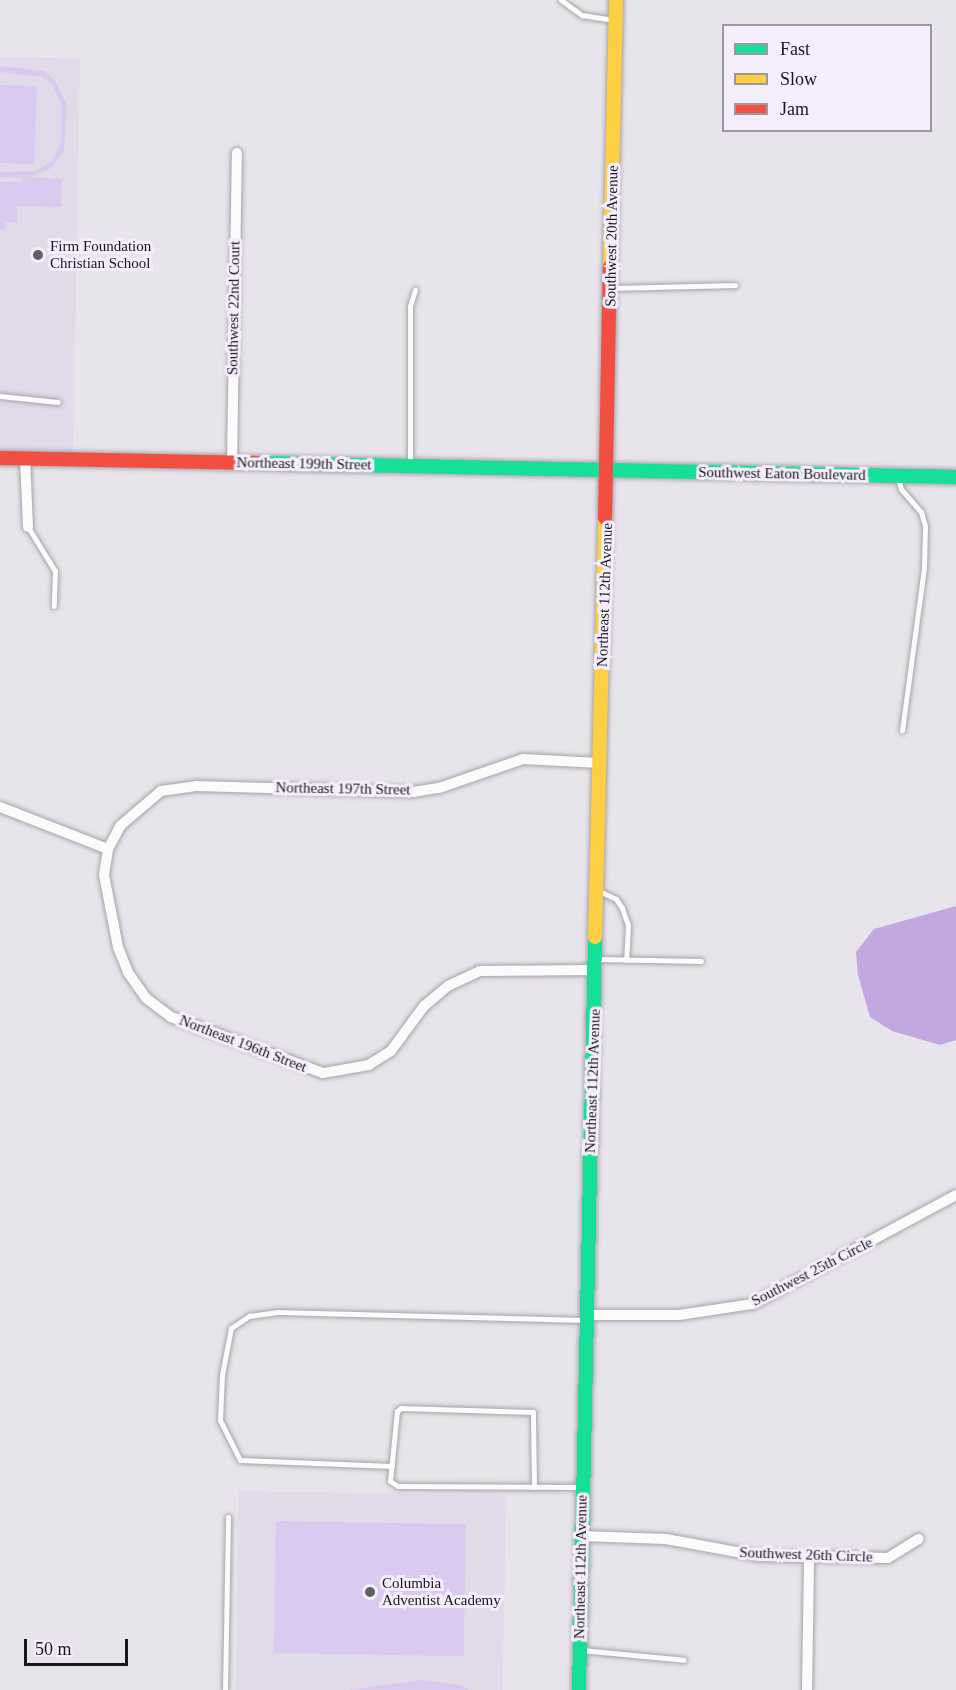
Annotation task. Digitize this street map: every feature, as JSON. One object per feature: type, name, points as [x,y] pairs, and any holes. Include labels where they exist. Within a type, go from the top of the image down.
[{"type":"street","name":"Southwest 20th Avenue","points":[[608,472],[616,0]]},
{"type":"street","name":"Southwest 22nd Court","points":[[232,463],[237,153]]},
{"type":"street","name":"Northeast 199th Street","points":[[0,458],[608,472]]},
{"type":"street","points":[[25,458],[28,527]]},
{"type":"street","name":"Southwest Eaton Boulevard","points":[[608,472],[956,477]]},
{"type":"street","name":"Northeast 112th Avenue","points":[[579,1690],[608,472]]},
{"type":"street","name":"Northeast 197th Street","points":[[108,849],[120,826],[161,791],[196,786],[412,792],[439,788],[523,759],[600,763]]},
{"type":"street","points":[[0,807],[108,849]]},
{"type":"street","name":"Northeast 196th Street","points":[[108,849],[105,884],[118,946],[128,972],[146,998],[171,1017],[323,1073],[369,1065],[391,1051],[424,1006],[448,986],[480,971],[596,965]]},
{"type":"street","name":"Southwest 25th Circle","points":[[587,1317],[679,1315],[753,1304],[956,1195]]},
{"type":"street","name":"Southwest 26th Circle","points":[[581,1536],[666,1539],[740,1554],[888,1558],[918,1539]]},
{"type":"street","points":[[807,1690],[809,1557]]},
{"type":"lane","points":[[561,0],[582,15],[615,20]]},
{"type":"lane","points":[[611,288],[735,285]]},
{"type":"lane","points":[[410,467],[410,306],[415,290]]},
{"type":"lane","points":[[0,396],[58,402]]},
{"type":"lane","points":[[897,476],[901,489],[921,512],[925,526],[924,568],[902,731]]},
{"type":"lane","points":[[28,527],[55,571],[54,606]]},
{"type":"lane","points":[[598,891],[616,899],[622,908],[627,925],[626,960]]},
{"type":"lane","points":[[596,965],[626,960],[701,961]]},
{"type":"lane","points":[[392,1466],[240,1460],[220,1420],[222,1375],[231,1328],[249,1316],[278,1312],[587,1317]]},
{"type":"lane","points":[[534,1487],[533,1412],[399,1408],[390,1481],[398,1486],[534,1487],[583,1487]]},
{"type":"lane","points":[[225,1690],[228,1517]]},
{"type":"lane","points":[[579,1650],[684,1660]]},
{"type":"shaded area","name":"Firm Foundation Christian School","points":[[0,57],[80,58],[73,453],[0,452]]},
{"type":"shaded area","points":[[0,66],[44,71],[55,80],[67,105],[64,151],[50,169],[29,177],[62,179],[61,207],[17,206],[17,222],[6,222],[5,230],[0,229],[0,182],[23,182],[23,178],[0,177],[0,172],[36,171],[53,160],[61,142],[62,106],[52,84],[41,77],[0,72]]},
{"type":"shaded area","points":[[0,85],[37,86],[34,164],[0,163]]},
{"type":"shaded area","points":[[956,906],[956,1040],[940,1045],[892,1031],[870,1017],[858,975],[856,952],[874,929]]},
{"type":"shaded area","name":"Columbia Adventist Academy","points":[[239,1491],[506,1496],[503,1690],[236,1690]]},
{"type":"shaded area","points":[[276,1521],[466,1524],[464,1656],[274,1653]]},
{"type":"shaded area","points":[[422,1680],[460,1685],[469,1690],[348,1690]]},
{"type":"traffic: fast","points":[[257,463],[956,477]]},
{"type":"traffic: fast","points":[[579,1690],[595,937]]},
{"type":"traffic: slow","points":[[610,267],[616,0]]},
{"type":"traffic: slow","points":[[595,937],[605,518]]},
{"type":"traffic: jam","points":[[605,518],[610,267]]},
{"type":"traffic: jam","points":[[0,458],[257,463]]},
{"type":"place","name":"Firm Foundation Christian School","points":[[38,255]]},
{"type":"place","name":"Columbia Adventist Academy","points":[[370,1592]]}]
